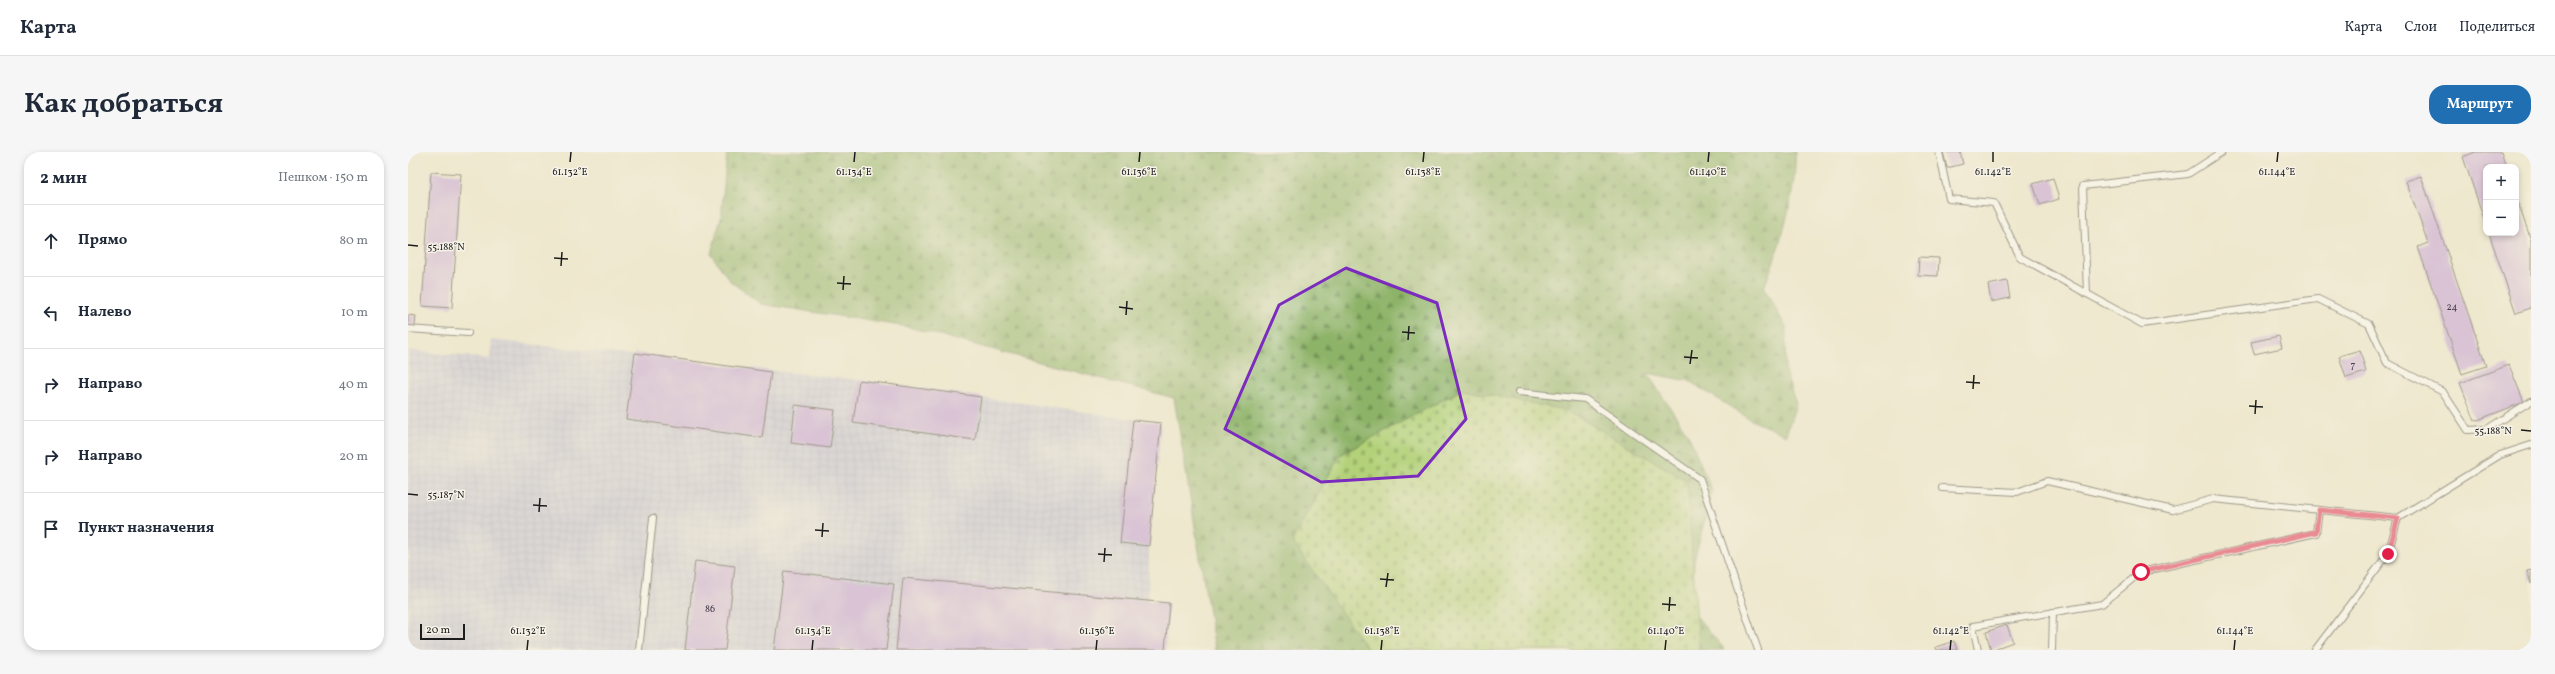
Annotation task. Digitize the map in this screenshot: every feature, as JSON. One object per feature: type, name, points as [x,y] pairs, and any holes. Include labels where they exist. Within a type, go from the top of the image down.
[{"type":"lane","points":[[1939,152],[1949,198],[1994,203],[2020,257],[2142,324],[2318,299],[2369,324],[2387,363],[2443,392],[2468,430],[2487,429],[2531,401]]},
{"type":"lane","points":[[2087,294],[2082,186],[2188,174],[2222,152]]},
{"type":"lane","points":[[408,329],[468,332]]},
{"type":"lane","points":[[1518,392],[1585,400],[1700,479],[1758,650]]},
{"type":"lane","points":[[1942,488],[2017,492],[2048,481],[2173,510],[2213,499],[2398,518],[2500,455],[2531,445]]},
{"type":"lane","points":[[1978,650],[1973,626],[2102,604],[2141,572],[2316,532],[2319,510]]},
{"type":"lane","points":[[639,650],[653,518]]},
{"type":"lane","points":[[2315,650],[2388,554],[2398,518]]},
{"type":"lane","points":[[2052,650],[2053,612]]},
{"type":"highlighted area","points":[[1346,268],[1437,303],[1466,419],[1418,476],[1321,482],[1225,429],[1279,305]]},
{"type":"shaded area","points":[[491,340],[859,380],[1161,423],[1149,546],[1147,650],[408,650],[408,350],[490,359]]},
{"type":"green space","points":[[727,152],[1795,152],[1793,185],[1786,221],[1764,288],[1786,327],[1785,371],[1796,404],[1786,435],[1753,421],[1689,381],[1647,373],[1689,436],[1712,491],[1694,561],[1692,611],[1725,650],[1215,650],[1174,398],[908,327],[761,304],[730,281],[711,254],[721,218]]},
{"type":"green space","points":[[1463,389],[1568,411],[1687,481],[1699,650],[1368,650],[1292,541],[1340,455]]},
{"type":"building","points":[[1943,152],[1960,152],[1963,164],[1947,168]]},
{"type":"building","points":[[2475,152],[2501,152],[2505,164],[2483,164],[2483,216],[2463,157]]},
{"type":"building","points":[[431,172],[461,174],[452,308],[422,306]]},
{"type":"building","points":[[2421,176],[2486,366],[2462,374],[2418,247],[2428,243],[2406,181]]},
{"type":"building","points":[[2053,178],[2059,199],[2040,205],[2033,184]]},
{"type":"building","points":[[2519,206],[2531,240],[2531,308],[2516,313],[2490,236],[2519,236]]},
{"type":"building","points":[[1919,257],[1939,258],[1938,276],[1918,275]]},
{"type":"building","points":[[2007,281],[2010,298],[1991,302],[1988,285]]},
{"type":"building","points":[[408,315],[416,316],[414,333],[408,332]]},
{"type":"building","points":[[2279,336],[2282,348],[2254,354],[2251,342]]},
{"type":"building","points":[[2360,350],[2366,372],[2346,378],[2339,356]]},
{"type":"building","points":[[635,353],[771,372],[762,438],[626,419]]},
{"type":"building","points":[[2509,365],[2524,402],[2475,421],[2460,383]]},
{"type":"building","points":[[859,380],[981,397],[975,440],[853,423]]},
{"type":"building","points":[[795,405],[835,410],[830,448],[791,443]]},
{"type":"building","points":[[1133,420],[1161,423],[1149,546],[1120,543]]},
{"type":"building","points":[[695,561],[735,566],[725,650],[685,650]]},
{"type":"building","points":[[2531,570],[2531,584],[2527,571]]},
{"type":"building","points":[[784,571],[894,584],[886,650],[774,650]]},
{"type":"building","points":[[903,578],[1169,603],[1165,650],[896,650]]},
{"type":"building","points":[[2007,625],[2013,642],[1991,650],[1986,632]]},
{"type":"building","points":[[1954,641],[1957,650],[1937,650],[1936,647]]},
{"type":"route","points":[[2141,572],[2316,532],[2319,510],[2398,518],[2388,554]]}]
